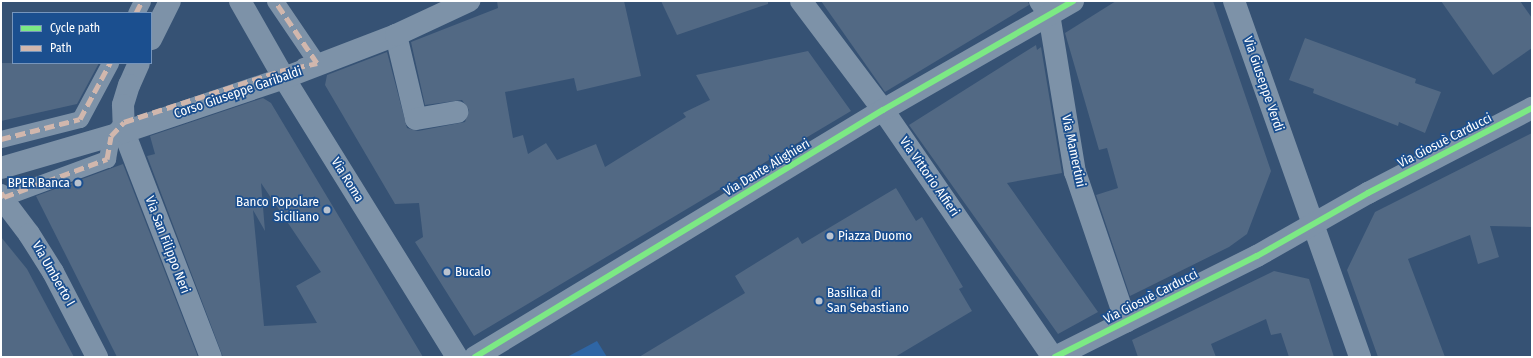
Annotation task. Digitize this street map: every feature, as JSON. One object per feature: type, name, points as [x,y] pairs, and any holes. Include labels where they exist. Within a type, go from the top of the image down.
[{"type":"street","points":[[136,12],[142,1]]},
{"type":"street","points":[[152,38],[170,1]]},
{"type":"street","name":"Via Roma","points":[[240,1],[282,74],[457,357]]},
{"type":"street","points":[[275,1],[317,63],[282,74]]},
{"type":"street","name":"Corso Giuseppe Garibaldi","points":[[1,168],[120,130],[396,35],[469,1]]},
{"type":"street","name":"Via Vittorio Alfieri","points":[[801,1],[883,110],[1054,357]]},
{"type":"street","name":"Via Dante Alighieri","points":[[475,357],[883,110],[1045,8],[1073,1]]},
{"type":"street","name":"Via Giuseppe Verdi","points":[[1234,1],[1292,167],[1333,276],[1360,357]]},
{"type":"street","name":"Via Mamertini","points":[[1045,8],[1075,172],[1126,322]]},
{"type":"street","points":[[396,35],[416,119],[457,112]]},
{"type":"street","points":[[1,139],[80,119],[109,64]]},
{"type":"street","points":[[1,192],[4,197],[107,159],[120,130],[125,98],[139,64]]},
{"type":"street","name":"Via Giosuè Carducci","points":[[1054,357],[1257,256],[1368,194],[1532,108]]},
{"type":"street","name":"Via San Filippo Neri","points":[[120,130],[211,357]]},
{"type":"street","name":"Via Umberto I","points":[[1,197],[30,234],[53,272],[97,357]]},
{"type":"shaded area","points":[[597,341],[607,357],[567,357]]},
{"type":"building","points":[[497,1],[624,1],[641,76],[577,91],[574,78],[505,92],[513,138],[523,135],[528,154],[546,143],[557,160],[596,144],[605,167],[686,117],[683,113],[710,100],[696,75],[808,51],[851,111],[474,336],[415,242],[423,237],[419,203],[395,204],[325,85],[327,75],[387,52],[407,128],[418,131],[465,122],[469,110],[462,100],[425,105],[411,42],[498,8]]},
{"type":"building","points":[[661,1],[768,1],[768,4],[677,35]]},
{"type":"building","points":[[821,1],[1028,1],[1029,5],[885,92]]},
{"type":"building","points":[[1116,1],[1213,1],[1271,171],[1247,234],[1229,247],[1130,296],[1096,195],[1118,188],[1107,148],[1099,150],[1065,33]]},
{"type":"building","points":[[1441,1],[1520,1],[1532,18],[1532,48],[1493,75]]},
{"type":"building","points":[[1305,38],[1416,79],[1415,83],[1441,92],[1425,133],[1399,122],[1398,126],[1313,93],[1314,89],[1289,80]]},
{"type":"building","points":[[1036,45],[1037,50],[1041,47],[1062,173],[1007,183],[1098,312],[1058,334],[909,125]]},
{"type":"building","points":[[1,63],[98,64],[77,104],[1,121]]},
{"type":"building","points":[[263,98],[271,103],[423,357],[223,357],[147,156],[155,154],[150,136]],"holes":[[[261,183],[321,272],[296,286],[317,323],[264,326],[253,210],[265,231]]]},
{"type":"building","points":[[1532,133],[1532,227],[1490,226],[1499,257],[1478,264],[1470,235],[1408,259],[1445,357],[1378,357],[1347,270],[1375,212]]},
{"type":"building","points":[[123,164],[198,357],[117,357],[36,196]]},
{"type":"building","name":"Basilica di San Sebastiano","points":[[896,188],[916,221],[922,217],[963,287],[959,289],[972,311],[895,357],[639,357],[745,293],[735,276],[798,237],[802,244]]},
{"type":"building","points":[[1,237],[27,269],[74,357],[1,357]]},
{"type":"building","points":[[1274,271],[1309,279],[1334,357],[1289,357],[1281,333],[1271,335],[1266,319],[1211,344],[1216,357],[1138,357],[1132,340]]},
{"type":"marked path","points":[[136,12],[142,1]]},
{"type":"marked path","points":[[1,192],[4,197],[107,159],[111,136],[124,122],[280,71],[317,63],[275,1]]},
{"type":"marked path","points":[[1,139],[80,119],[109,64]]},
{"type":"cycle path","points":[[475,357],[883,110],[1073,1]]},
{"type":"cycle path","points":[[1055,357],[1257,256],[1368,193],[1532,108]]},
{"type":"place","name":"BPER Banca","points":[[78,183]]},
{"type":"place","name":"Banco Popolare Siciliano","points":[[327,210]]},
{"type":"place","name":"Piazza Duomo","points":[[830,236]]},
{"type":"place","name":"Bucalo","points":[[447,272]]},
{"type":"place","name":"Basilica di San Sebastiano","points":[[819,301]]}]
